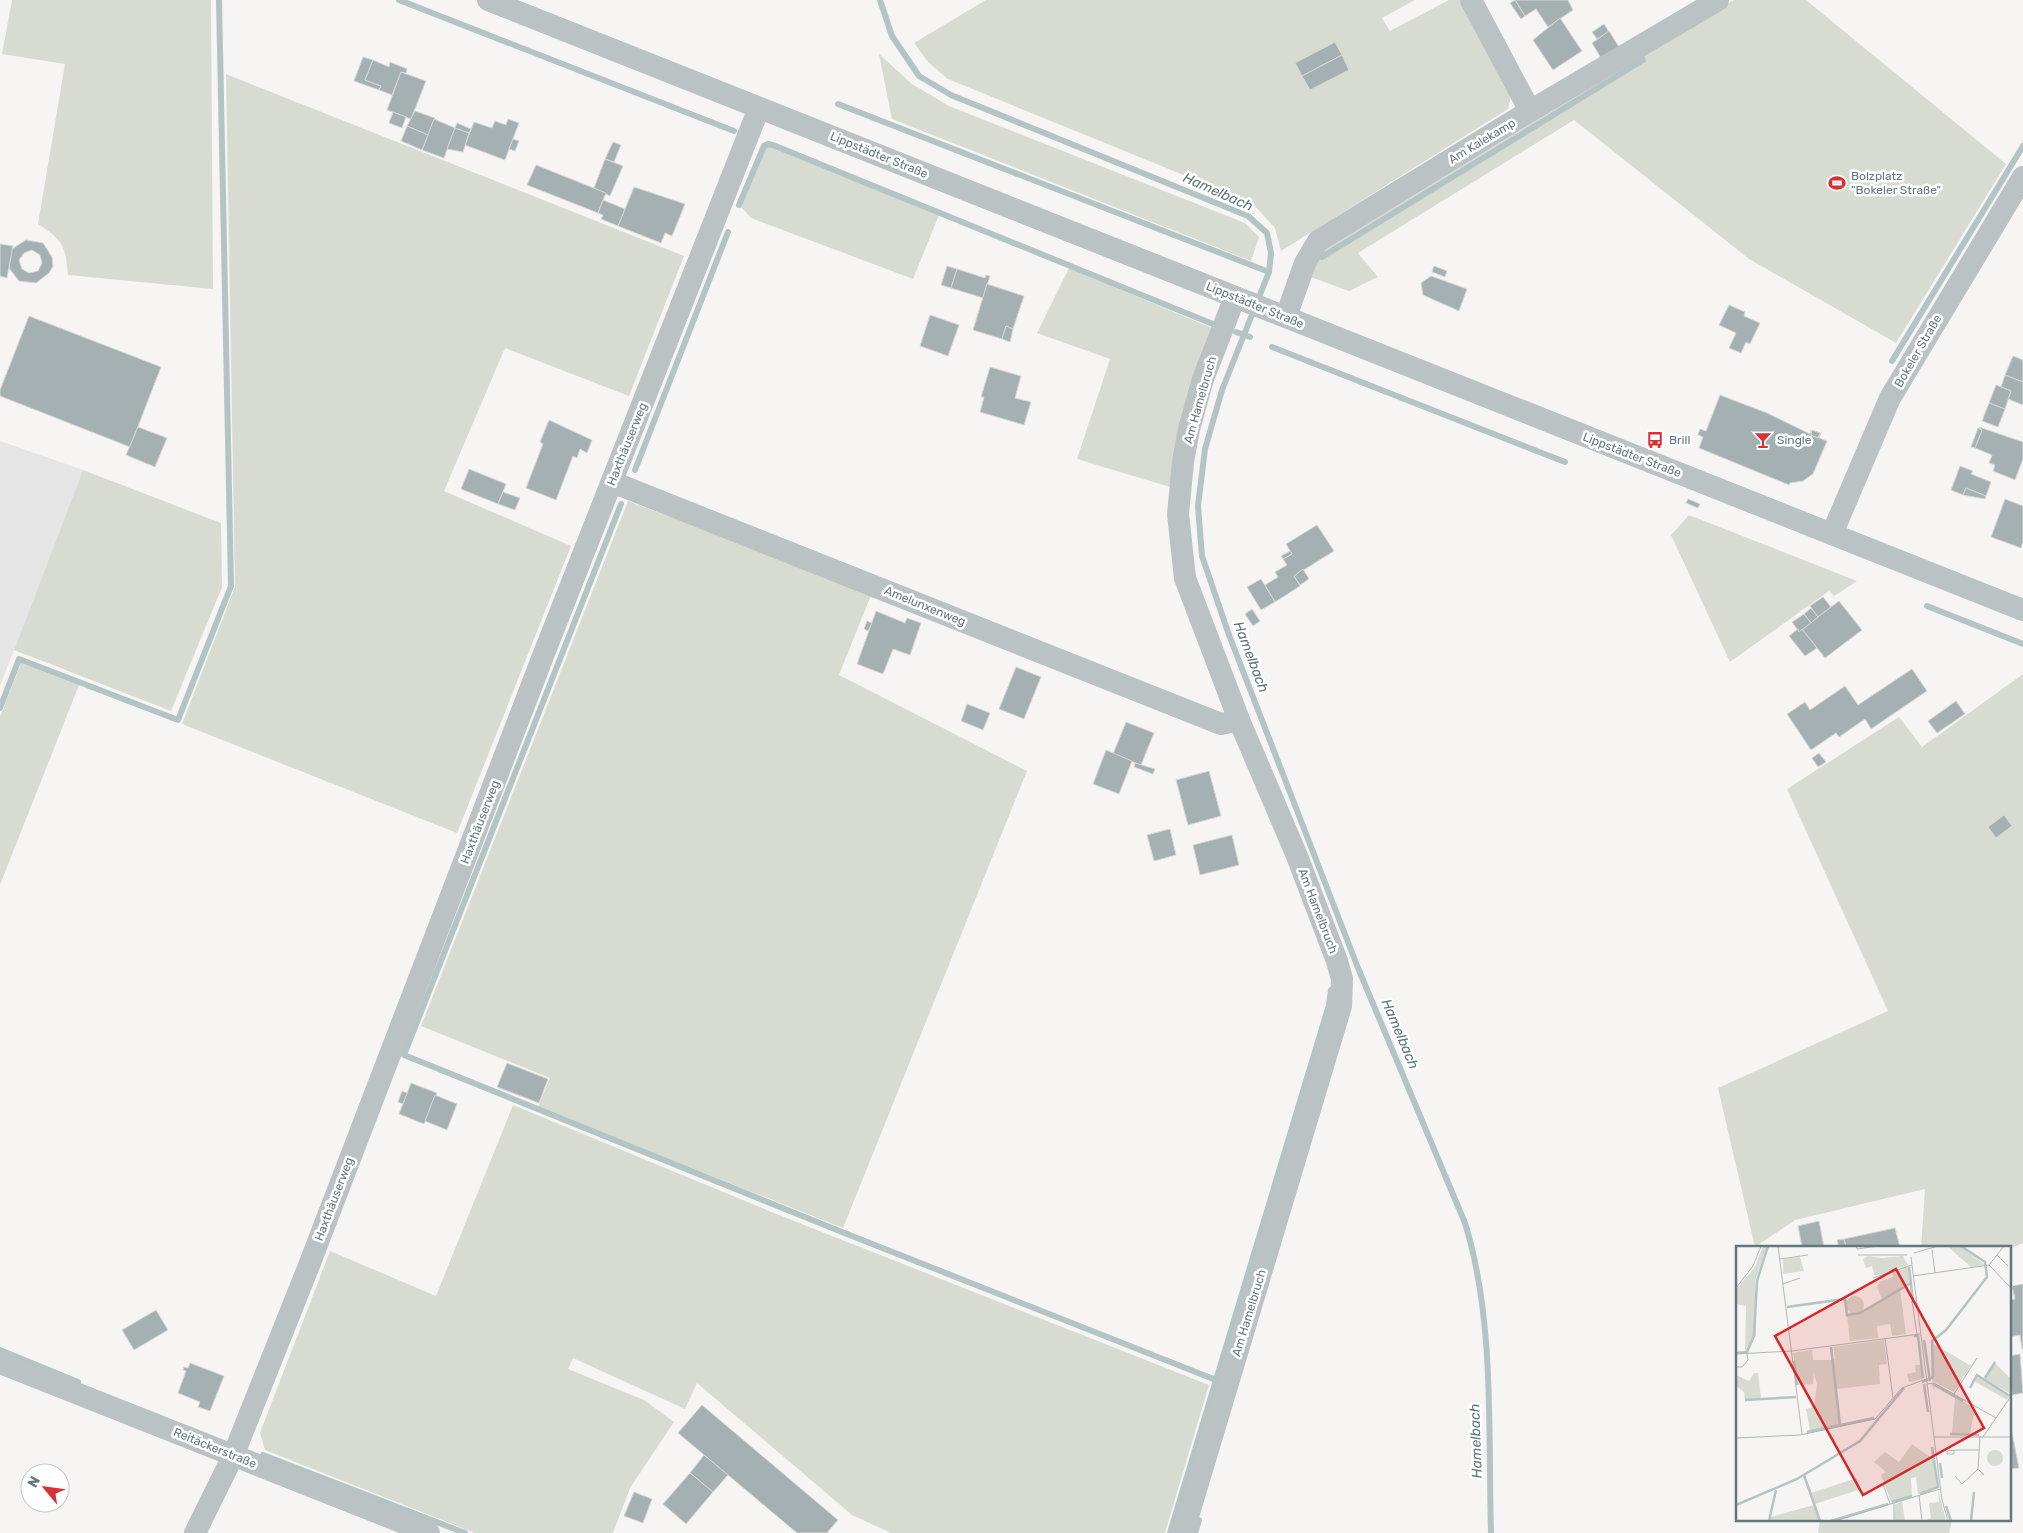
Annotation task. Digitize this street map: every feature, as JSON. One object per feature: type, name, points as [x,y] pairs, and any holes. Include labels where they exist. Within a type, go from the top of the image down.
[{"type":"street","name":"Lippstädter Straße","points":[[488,0],[2023,610]]},
{"type":"street","points":[[1471,0],[1530,111]]},
{"type":"street","name":"Am Kalekamp","points":[[1278,314],[1318,241],[1530,111],[1718,0]]},
{"type":"street","name":"Haxthäuserweg","points":[[195,1533],[233,1456],[759,108]]},
{"type":"street","name":"Bokeler Straße","points":[[1832,534],[1890,398],[2023,177]]},
{"type":"street","name":"Am Hamelbruch","points":[[1183,1533],[1341,1006],[1342,980],[1337,961],[1297,856],[1239,720],[1185,578],[1178,514],[1189,429],[1203,380],[1237,298]]},
{"type":"street","name":"Amelunxenweg","points":[[612,482],[1221,724],[1239,720]]},
{"type":"street","name":"Reitäckerstraße","points":[[0,1363],[429,1533]]},
{"type":"shaded area","points":[[12,0],[211,0],[213,289],[68,275],[66,257],[62,245],[53,235],[38,224],[65,64],[2,54]]},
{"type":"shaded area","points":[[986,0],[1415,0],[1382,18],[1390,31],[1449,0],[1460,0],[1511,97],[1508,109],[1281,251],[1275,228],[1252,203],[948,79],[928,62],[914,43]]},
{"type":"shaded area","name":"Bolzplatz \"Bokeler Straße\"","points":[[1734,0],[1806,0],[2006,164],[1896,343],[1749,259],[1574,120],[1358,253],[1378,277],[1349,291],[1308,276],[1325,244]]},
{"type":"shaded area","points":[[879,54],[912,84],[949,106],[1245,223],[1259,237],[1251,261],[892,119]]},
{"type":"shaded area","points":[[226,74],[684,256],[629,396],[505,348],[444,491],[571,546],[457,833],[182,724],[235,587]]},
{"type":"shaded area","points":[[769,146],[939,215],[913,279],[751,218],[741,207],[766,147]]},
{"type":"shaded area","points":[[1069,268],[1212,328],[1170,487],[1077,459],[1110,359],[1037,333]]},
{"type":"shaded area","points":[[0,441],[83,470],[0,686]]},
{"type":"shaded area","points":[[83,470],[221,523],[222,587],[171,711],[14,650]]},
{"type":"shaded area","points":[[628,501],[872,593],[839,675],[1027,771],[843,1228],[538,1107],[550,1078],[421,1026]]},
{"type":"shaded area","points":[[1689,515],[1857,581],[1834,596],[1829,591],[1730,662],[1671,535]]},
{"type":"shaded area","points":[[21,663],[79,685],[0,885],[0,717]]},
{"type":"shaded area","points":[[2023,674],[2023,1243],[2010,1249],[2010,1246],[1921,1246],[1925,1189],[1795,1220],[1755,1246],[1718,1088],[1888,1011],[1787,789],[1899,717],[1922,747]]},
{"type":"shaded area","points":[[513,1105],[774,1213],[1209,1385],[1165,1533],[891,1533],[852,1515],[697,1383],[685,1409],[573,1358],[568,1369],[644,1400],[674,1422],[630,1488],[613,1533],[475,1533],[265,1450],[260,1433],[330,1251],[436,1296]]},
{"type":"shaded area","points":[[1820,1520],[1952,1521],[1949,1533],[1818,1533]]},
{"type":"building","points":[[1515,0],[1568,0],[1573,10],[1548,27],[1536,9],[1525,16]]},
{"type":"building","points":[[1515,0],[1525,16],[1521,19],[1510,3]]},
{"type":"building","points":[[1560,18],[1582,51],[1553,70],[1533,40]]},
{"type":"building","points":[[1604,24],[1609,32],[1597,39],[1592,32]]},
{"type":"building","points":[[1609,31],[1619,47],[1601,58],[1592,43]]},
{"type":"building","points":[[1335,42],[1342,55],[1302,76],[1295,63]]},
{"type":"building","points":[[1342,55],[1349,70],[1310,90],[1302,76]]},
{"type":"building","points":[[363,57],[373,60],[365,80],[381,86],[379,90],[354,81]]},
{"type":"building","points":[[373,60],[389,67],[390,62],[407,69],[406,73],[401,72],[392,95],[379,90],[381,86],[365,80]]},
{"type":"building","points":[[401,72],[426,81],[411,119],[387,110]]},
{"type":"building","points":[[415,111],[435,118],[428,135],[407,126]]},
{"type":"building","points":[[393,112],[406,117],[402,128],[389,123]]},
{"type":"building","points":[[434,119],[455,128],[444,158],[422,150]]},
{"type":"building","points":[[508,119],[519,123],[505,160],[465,145],[474,122],[492,128],[495,121],[506,125]]},
{"type":"building","points":[[457,123],[471,129],[469,133],[455,128]]},
{"type":"building","points":[[407,126],[428,135],[422,150],[401,141]]},
{"type":"building","points":[[455,128],[469,133],[463,152],[447,149]]},
{"type":"building","points":[[513,139],[519,141],[515,151],[509,149]]},
{"type":"building","points":[[613,142],[621,145],[614,162],[605,159]]},
{"type":"building","points":[[605,159],[623,166],[610,196],[594,188]]},
{"type":"building","points":[[536,165],[606,193],[598,213],[527,185]]},
{"type":"building","points":[[634,187],[685,204],[672,236],[665,233],[661,243],[618,226]]},
{"type":"building","points":[[603,200],[625,209],[618,226],[601,219],[603,215],[598,213]]},
{"type":"building","points":[[26,240],[43,243],[52,257],[53,266],[49,273],[36,283],[19,281],[9,268],[12,249]],"holes":[[[32,250],[40,255],[42,263],[38,271],[29,273],[22,269],[19,260],[24,253]]]},
{"type":"building","points":[[0,244],[13,246],[7,278],[0,276]]},
{"type":"building","points":[[947,266],[957,269],[951,288],[941,285]]},
{"type":"building","points":[[1434,266],[1447,271],[1445,277],[1432,272]]},
{"type":"building","points":[[957,269],[985,278],[986,275],[990,276],[983,298],[951,288]]},
{"type":"building","points":[[1431,276],[1467,289],[1459,311],[1423,295],[1421,283]]},
{"type":"building","points":[[987,284],[1024,296],[1013,329],[1006,326],[1002,339],[973,330]]},
{"type":"building","points":[[1729,305],[1745,312],[1744,316],[1760,323],[1750,344],[1746,342],[1741,353],[1729,348],[1736,333],[1719,325]]},
{"type":"building","points":[[930,315],[959,325],[948,356],[920,346]]},
{"type":"building","points":[[29,316],[161,367],[130,447],[0,396],[0,390]]},
{"type":"building","points":[[1006,326],[1013,329],[1010,342],[1002,339]]},
{"type":"building","points":[[2013,356],[2023,360],[2023,382],[2005,375]]},
{"type":"building","points":[[990,367],[1021,376],[1015,398],[1031,402],[1024,425],[980,412],[984,397],[981,397]]},
{"type":"building","points":[[2005,375],[2023,382],[2023,405],[2008,399],[2011,391],[2001,387]]},
{"type":"building","points":[[1996,385],[2011,391],[2005,409],[1989,403]]},
{"type":"building","name":"Single","points":[[1720,395],[1767,413],[1810,434],[1811,430],[1811,435],[1818,438],[1821,433],[1819,438],[1827,441],[1813,474],[1803,481],[1790,483],[1789,485],[1699,448],[1703,437],[1698,435],[1700,429],[1706,431]]},
{"type":"building","points":[[1989,403],[2005,409],[1998,427],[1982,421]]},
{"type":"building","points":[[549,420],[592,440],[587,453],[580,449],[577,458],[573,456],[556,500],[526,488],[543,444],[540,442]]},
{"type":"building","points":[[138,427],[167,438],[155,467],[126,455]]},
{"type":"building","points":[[1979,427],[2023,442],[2023,459],[2015,480],[1993,471],[1995,465],[1989,463],[1992,455],[1975,448],[1982,430]]},
{"type":"building","points":[[1978,428],[1982,430],[1975,448],[1971,447]]},
{"type":"building","points":[[1812,430],[1820,433],[1818,438],[1811,435]]},
{"type":"building","points":[[1960,466],[1973,471],[1971,474],[1991,482],[1986,496],[1966,488],[1963,495],[1951,490]]},
{"type":"building","points":[[469,469],[506,484],[498,504],[461,489]]},
{"type":"building","points":[[1966,488],[1986,496],[1985,499],[1963,495]]},
{"type":"building","points":[[503,492],[520,498],[515,510],[498,504]]},
{"type":"building","points":[[1688,499],[1700,504],[1698,508],[1686,503]]},
{"type":"building","points":[[2005,499],[2023,506],[2023,542],[2021,548],[1991,537]]},
{"type":"building","points":[[1317,525],[1334,551],[1294,576],[1300,586],[1275,602],[1265,585],[1278,577],[1275,572],[1287,565],[1283,559],[1292,554],[1286,544]]},
{"type":"building","points":[[1290,551],[1292,554],[1283,559],[1281,556]]},
{"type":"building","points":[[1303,569],[1309,579],[1300,585],[1294,576]]},
{"type":"building","points":[[1261,579],[1275,602],[1261,610],[1247,587]]},
{"type":"building","points":[[1823,597],[1831,607],[1818,617],[1810,606]]},
{"type":"building","points":[[1839,601],[1862,630],[1825,658],[1802,629]]},
{"type":"building","points":[[1811,608],[1818,617],[1811,623],[1804,614]]},
{"type":"building","points":[[1252,609],[1260,621],[1253,626],[1245,614]]},
{"type":"building","points":[[876,611],[905,623],[907,618],[921,623],[910,655],[893,649],[883,674],[857,664]]},
{"type":"building","points":[[1804,614],[1811,623],[1799,632],[1792,622]]},
{"type":"building","points":[[867,621],[872,623],[868,631],[864,629]]},
{"type":"building","points":[[1798,629],[1799,632],[1802,629],[1817,648],[1805,656],[1789,636]]},
{"type":"building","points":[[1016,667],[1041,677],[1024,719],[999,709]]},
{"type":"building","points":[[1912,669],[1927,691],[1871,729],[1865,719],[1839,737],[1836,733],[1811,750],[1787,714],[1805,702],[1810,710],[1845,686],[1858,705]]},
{"type":"building","points":[[1956,701],[1965,714],[1937,733],[1928,721]]},
{"type":"building","points":[[967,704],[990,713],[983,730],[961,721]]},
{"type":"building","points":[[1126,722],[1154,733],[1141,765],[1113,754]]},
{"type":"building","points":[[1106,750],[1132,761],[1119,794],[1093,784]]},
{"type":"building","points":[[1819,753],[1826,762],[1818,767],[1812,758]]},
{"type":"building","points":[[1135,763],[1155,769],[1153,774],[1134,767]]},
{"type":"building","points":[[1209,771],[1221,816],[1188,825],[1176,780]]},
{"type":"building","points":[[2004,815],[2012,826],[1996,838],[1988,827]]},
{"type":"building","points":[[1170,829],[1176,855],[1154,861],[1147,835]]},
{"type":"building","points":[[1232,835],[1239,865],[1200,875],[1193,845]]},
{"type":"building","points":[[507,1063],[548,1079],[539,1103],[497,1087]]},
{"type":"building","points":[[411,1083],[437,1093],[424,1124],[399,1114]]},
{"type":"building","points":[[402,1091],[407,1093],[403,1104],[398,1102]]},
{"type":"building","points":[[435,1095],[457,1104],[447,1130],[425,1121]]},
{"type":"building","points":[[1819,1221],[1824,1246],[1802,1246],[1798,1226]]},
{"type":"building","points":[[1895,1228],[1900,1246],[1846,1246],[1844,1239]]},
{"type":"building","points":[[1844,1239],[1846,1246],[1839,1246],[1837,1240]]},
{"type":"building","points":[[2023,1284],[2022,1349],[2020,1335],[2010,1337],[2010,1300],[2015,1299],[2012,1286]]},
{"type":"building","points":[[156,1310],[168,1330],[134,1350],[122,1330]]},
{"type":"building","points":[[2020,1354],[2023,1393],[2012,1395],[2010,1356]]},
{"type":"building","points":[[190,1363],[224,1376],[210,1411],[198,1407],[200,1402],[178,1393],[186,1371],[183,1370],[184,1367],[188,1368]]},
{"type":"building","points":[[702,1405],[838,1520],[827,1533],[797,1533],[678,1433]]},
{"type":"building","points":[[2010,1423],[2019,1468],[2010,1469]]},
{"type":"building","points":[[704,1455],[728,1475],[713,1492],[690,1473]]},
{"type":"building","points":[[690,1473],[713,1492],[686,1524],[663,1504]]},
{"type":"building","points":[[634,1492],[652,1499],[643,1523],[624,1516]]},
{"type":"waterway","points":[[0,708],[19,659],[178,720],[231,586],[219,0]]},
{"type":"waterway","points":[[399,0],[734,131]]},
{"type":"waterway","name":"Hamelbach","points":[[880,0],[892,36],[919,76],[951,95],[1248,216],[1267,233],[1271,253],[1269,272],[1222,390],[1205,449],[1198,506],[1202,556],[1229,635],[1358,968],[1465,1223],[1475,1260],[1486,1337],[1491,1533]]},
{"type":"waterway","points":[[1322,257],[1643,60]]},
{"type":"waterway","points":[[838,104],[1269,272]]},
{"type":"waterway","points":[[739,205],[764,146],[768,144],[773,145],[1213,324]]},
{"type":"waterway","points":[[1892,361],[2023,146]]},
{"type":"waterway","points":[[635,470],[728,232]]},
{"type":"waterway","name":"Hamelbach","points":[[1236,332],[1250,337]]},
{"type":"waterway","points":[[1272,347],[1565,462]]},
{"type":"waterway","points":[[621,504],[404,1055],[842,1232],[1216,1380]]},
{"type":"waterway","points":[[1927,606],[2023,644]]},
{"type":"waterway","points":[[1170,1533],[1329,1005],[1331,990]]},
{"type":"waterway","points":[[0,1350],[78,1382]]},
{"type":"waterway","points":[[263,1455],[465,1533]]},
{"type":"waterway","points":[[1195,1533],[1199,1520]]},
{"type":"place","name":"Bolzplatz \"Bokeler Straße\"","points":[[1837,183]]},
{"type":"place","name":"Brill","points":[[1655,440]]},
{"type":"place","name":"Single","points":[[1763,440]]}]
